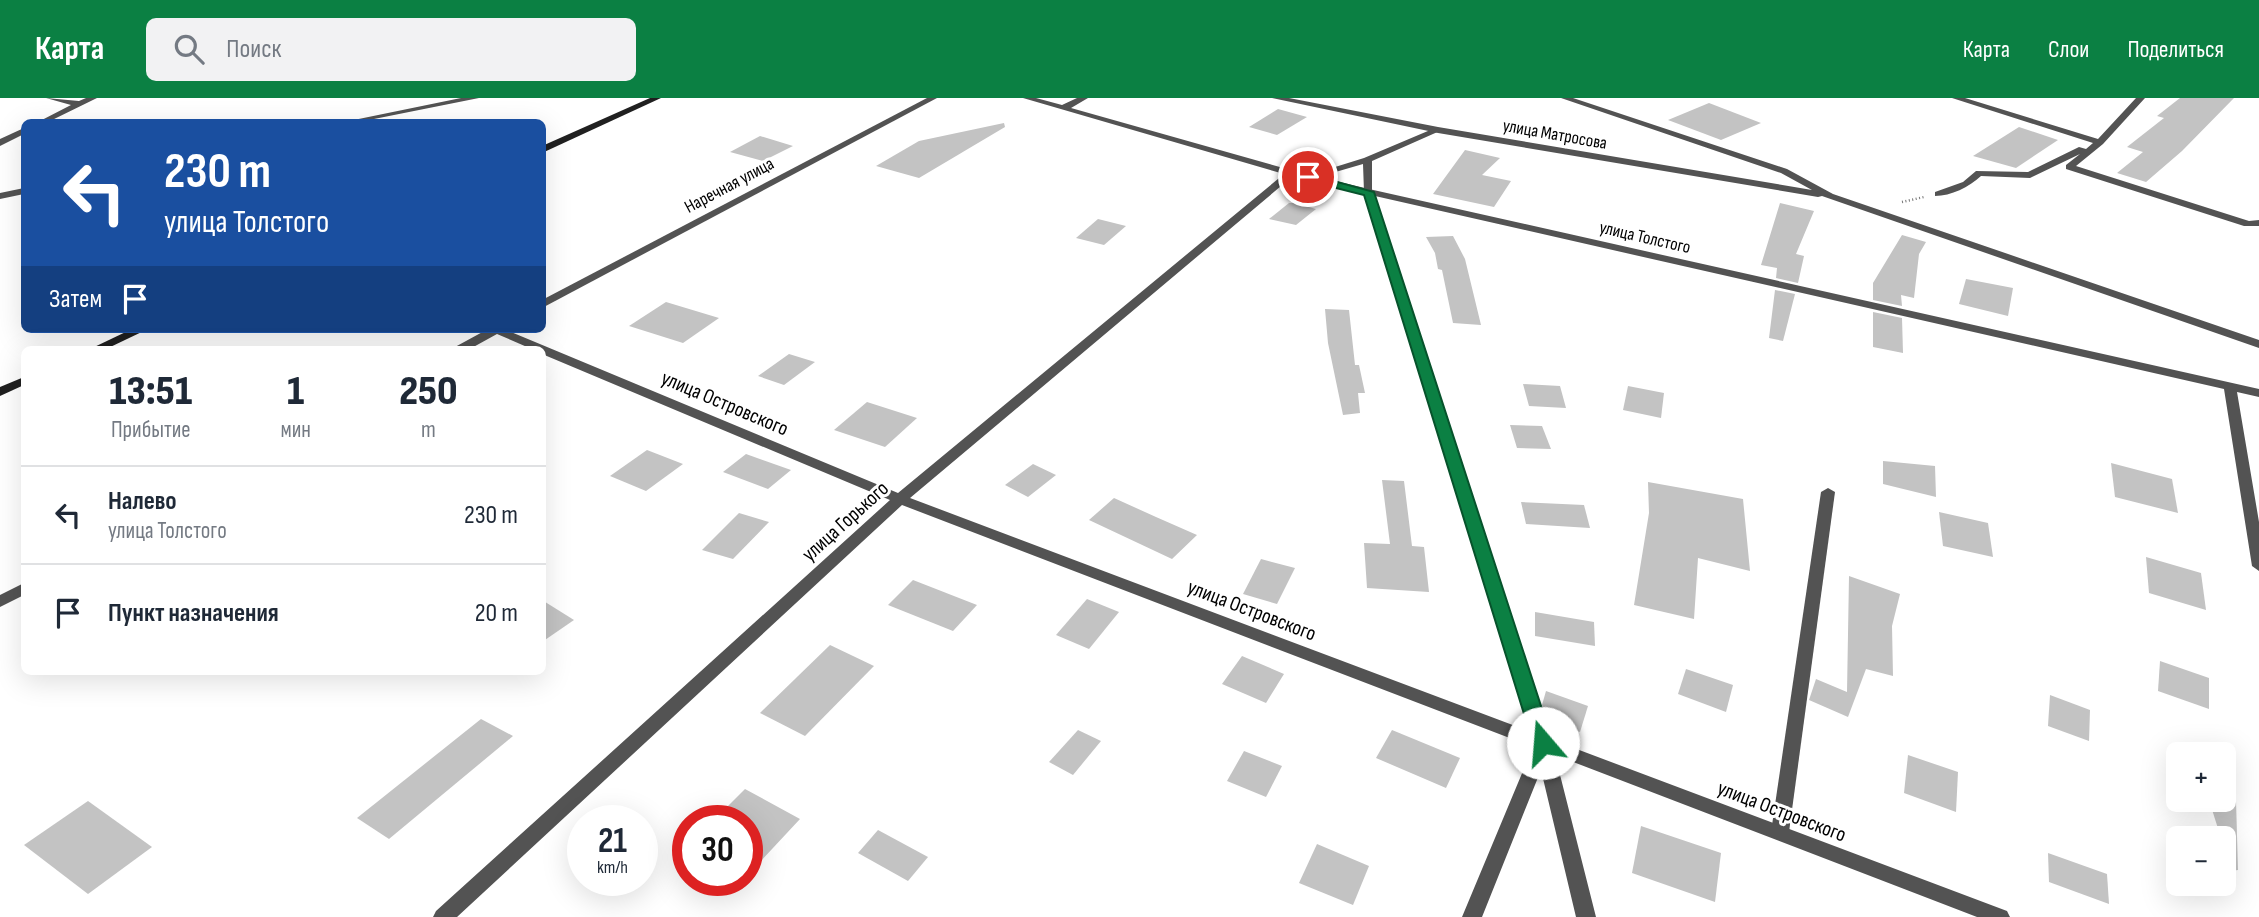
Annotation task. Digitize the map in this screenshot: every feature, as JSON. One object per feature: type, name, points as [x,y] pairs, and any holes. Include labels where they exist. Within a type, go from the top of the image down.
[{"type":"street","points":[[50,98],[80,104]]},
{"type":"street","points":[[48,119],[93,98]]},
{"type":"street","points":[[364,119],[475,98]]},
{"type":"street","points":[[546,148],[657,98]]},
{"type":"street","name":"Наречная улица","points":[[546,303],[933,98]]},
{"type":"street","name":"улица Толстого","points":[[1027,98],[1291,173],[1369,192],[2259,393]]},
{"type":"street","points":[[1063,108],[1084,98]]},
{"type":"street","name":"улица Матросова","points":[[1276,98],[1438,130],[1830,196]]},
{"type":"street","points":[[1566,98],[1784,171],[1830,196],[2259,344]]},
{"type":"street","points":[[1956,98],[2100,142]]},
{"type":"street","points":[[2141,98],[2100,142],[2069,166],[2248,224],[2259,223]]},
{"type":"street","points":[[1308,177],[1367,160],[1438,130]]},
{"type":"street","points":[[0,143],[21,132]]},
{"type":"street","points":[[1938,194],[1966,184],[1979,173],[2030,175],[2100,142]]},
{"type":"street","points":[[1367,160],[1369,192],[1543,743],[1586,917]]},
{"type":"street","name":"улица Горького","points":[[443,917],[900,499],[1291,173]]},
{"type":"street","points":[[0,196],[21,192]]},
{"type":"street","points":[[103,346],[133,333]]},
{"type":"street","points":[[467,346],[489,333]]},
{"type":"street","name":"улица Островского","points":[[506,333],[536,346]]},
{"type":"street","name":"улица Островского","points":[[546,350],[900,499],[2000,917]]},
{"type":"street","points":[[0,392],[21,382]]},
{"type":"street","points":[[2231,386],[2259,566]]},
{"type":"street","points":[[1780,832],[1828,492]]},
{"type":"street","points":[[0,602],[21,590]]},
{"type":"street","points":[[1472,917],[1543,743]]},
{"type":"path","points":[[1898,203],[1938,194]]},
{"type":"building","points":[[2180,98],[2234,98],[2182,151],[2146,182],[2117,173],[2143,152],[2127,147],[2164,118],[2157,116]]},
{"type":"building","points":[[1709,103],[1761,123],[1721,140],[1668,120]]},
{"type":"building","points":[[1278,109],[1307,117],[1277,135],[1249,127]]},
{"type":"building","points":[[1004,123],[1005,127],[919,178],[876,166],[919,141]]},
{"type":"building","points":[[2019,127],[2058,140],[2016,168],[1973,156]]},
{"type":"building","points":[[760,136],[793,146],[763,161],[730,152]]},
{"type":"building","points":[[1465,150],[1500,158],[1482,175],[1511,181],[1494,207],[1433,194]]},
{"type":"building","points":[[1289,203],[1316,209],[1296,225],[1269,219]]},
{"type":"building","points":[[1780,203],[1814,211],[1796,254],[1804,256],[1798,283],[1776,278],[1777,268],[1761,265]]},
{"type":"building","points":[[1098,219],[1126,226],[1104,245],[1076,238]]},
{"type":"building","points":[[1902,235],[1926,242],[1919,254],[1914,298],[1901,295],[1902,306],[1873,300],[1873,283]]},
{"type":"building","points":[[1453,236],[1465,259],[1481,325],[1453,323],[1442,270],[1438,269],[1435,253],[1426,237]]},
{"type":"building","points":[[1966,279],[2013,288],[2008,316],[1959,304]]},
{"type":"building","points":[[1775,290],[1795,294],[1783,341],[1769,338]]},
{"type":"building","points":[[666,302],[719,318],[683,343],[629,326]]},
{"type":"building","points":[[1325,309],[1349,310],[1355,365],[1359,365],[1365,393],[1358,393],[1360,413],[1343,415],[1328,343]]},
{"type":"building","points":[[1873,312],[1902,318],[1903,353],[1873,347]]},
{"type":"building","points":[[789,354],[815,362],[784,385],[758,376]]},
{"type":"building","points":[[1523,384],[1560,386],[1566,408],[1529,406]]},
{"type":"building","points":[[1628,386],[1664,393],[1661,418],[1623,410]]},
{"type":"building","points":[[867,402],[917,418],[885,447],[834,430]]},
{"type":"building","points":[[1510,425],[1542,426],[1551,449],[1517,448]]},
{"type":"building","points":[[647,450],[683,464],[646,491],[610,476]]},
{"type":"building","points":[[746,454],[791,470],[768,489],[723,472]]},
{"type":"building","points":[[1883,461],[1935,466],[1936,497],[1883,484]]},
{"type":"building","points":[[2111,463],[2172,479],[2178,513],[2115,497]]},
{"type":"building","points":[[1033,464],[1056,475],[1028,497],[1005,485]]},
{"type":"building","points":[[1382,480],[1404,481],[1412,546],[1424,547],[1429,592],[1367,588],[1364,543],[1390,544]]},
{"type":"building","points":[[1648,482],[1743,499],[1750,571],[1698,558],[1694,619],[1634,605],[1649,513]]},
{"type":"building","points":[[1114,498],[1197,535],[1172,559],[1089,520]]},
{"type":"building","points":[[1521,502],[1584,505],[1590,528],[1526,524]]},
{"type":"building","points":[[1939,512],[1988,523],[1993,557],[1943,546]]},
{"type":"building","points":[[739,513],[769,522],[733,559],[702,550]]},
{"type":"building","points":[[2146,557],[2201,573],[2206,610],[2149,593]]},
{"type":"building","points":[[1261,559],[1295,568],[1277,604],[1243,594]]},
{"type":"building","points":[[1849,576],[1900,594],[1892,626],[1893,676],[1866,669],[1848,717],[1809,700],[1816,679],[1847,692]]},
{"type":"building","points":[[913,580],[977,605],[953,631],[888,605]]},
{"type":"building","points":[[1087,599],[1119,612],[1089,649],[1056,635]]},
{"type":"building","points":[[546,602],[574,620],[546,639]]},
{"type":"building","points":[[1535,612],[1594,622],[1595,646],[1535,636]]},
{"type":"building","points":[[830,645],[874,666],[805,736],[760,713]]},
{"type":"building","points":[[1242,656],[1284,674],[1266,703],[1222,684]]},
{"type":"building","points":[[2160,661],[2209,678],[2209,709],[2158,691]]},
{"type":"building","points":[[1686,669],[1733,685],[1726,712],[1678,694]]},
{"type":"building","points":[[1546,691],[1588,706],[1580,732],[1546,719],[1542,705]]},
{"type":"building","points":[[2050,695],[2090,710],[2089,741],[2048,726]]},
{"type":"building","points":[[481,719],[513,736],[389,839],[357,818]]},
{"type":"building","points":[[1078,730],[1101,741],[1073,775],[1049,762]]},
{"type":"building","points":[[1392,730],[1460,758],[1446,788],[1376,758]]},
{"type":"building","points":[[1244,751],[1282,766],[1266,797],[1227,781]]},
{"type":"building","points":[[1908,755],[1958,772],[1956,812],[1904,793]]},
{"type":"building","points":[[745,789],[800,819],[763,859],[763,805],[729,805]]},
{"type":"building","points":[[2236,800],[2238,870],[2236,826],[2217,826],[2213,812],[2236,812]]},
{"type":"building","points":[[88,801],[152,847],[88,894],[24,845]]},
{"type":"building","points":[[1641,826],[1721,853],[1715,902],[1632,873]]},
{"type":"building","points":[[878,830],[928,857],[908,881],[858,853]]},
{"type":"building","points":[[1317,844],[1369,866],[1353,905],[1299,883]]},
{"type":"building","points":[[2048,853],[2107,874],[2109,904],[2049,882]]},
{"type":"route","points":[[1308,177],[1369,192],[1543,743]]}]
